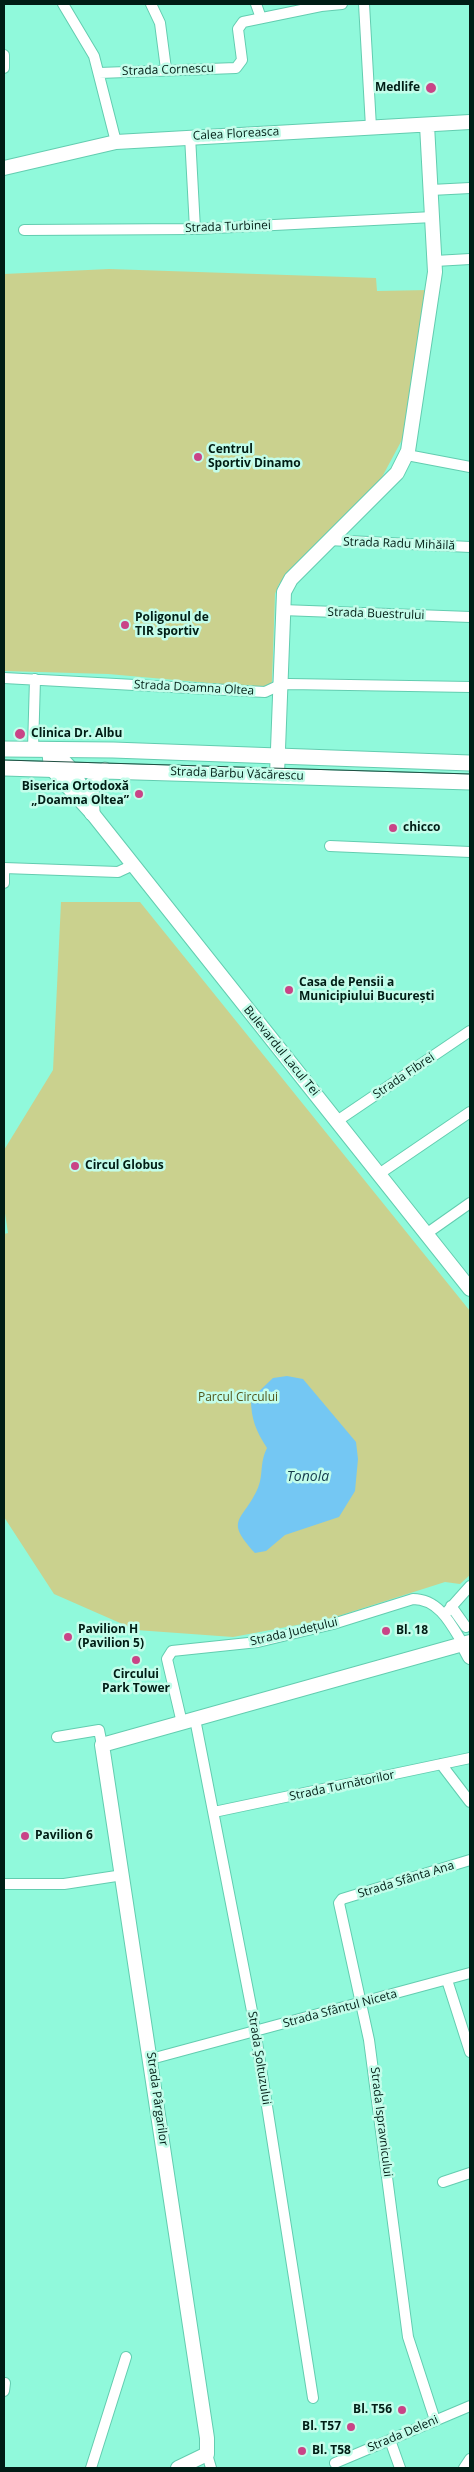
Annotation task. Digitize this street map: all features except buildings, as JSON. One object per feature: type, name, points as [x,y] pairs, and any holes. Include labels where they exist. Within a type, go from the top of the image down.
[{"type":"main road","name":"Strada Barbu Văcărescu","points":[[4,749],[470,763]]},
{"type":"main road","name":"Strada Barbu Văcărescu","points":[[4,768],[72,768],[470,782]]},
{"type":"main road","points":[[92,813],[91,786],[105,770]]},
{"type":"street","points":[[64,4],[90,47],[99,73],[116,142]]},
{"type":"street","points":[[151,4],[160,24],[166,69]]},
{"type":"street","points":[[256,4],[261,18],[321,5],[342,4]]},
{"type":"street","points":[[364,4],[371,127]]},
{"type":"street","name":"Strada Cornescu","points":[[99,73],[166,69],[236,68],[242,60],[240,25],[261,18]]},
{"type":"street","points":[[4,55],[4,67]]},
{"type":"street","name":"Calea Floreasca","points":[[4,168],[116,142],[190,136],[470,122]]},
{"type":"street","points":[[277,775],[282,610],[287,584],[328,540],[397,473],[407,455],[428,327],[435,261],[427,125]]},
{"type":"street","points":[[190,136],[195,229]]},
{"type":"street","points":[[431,190],[470,188]]},
{"type":"street","name":"Strada Turbinei","points":[[24,230],[195,229],[433,217]]},
{"type":"street","points":[[435,261],[470,259]]},
{"type":"street","points":[[407,455],[470,467]]},
{"type":"street","name":"Strada Radu Mihăilă","points":[[328,540],[470,547]]},
{"type":"street","name":"Strada Buestrului","points":[[282,610],[470,617]]},
{"type":"street","name":"Strada Doamna Oltea","points":[[4,678],[265,692],[280,685],[470,687]]},
{"type":"street","points":[[33,749],[35,680]]},
{"type":"street","points":[[49,750],[51,768]]},
{"type":"street","name":"Bulevardul Lacul Tei","points":[[49,750],[66,761],[72,768],[92,813]]},
{"type":"street","name":"Bulevardul Lacul Tei","points":[[51,768],[92,813],[470,1289]]},
{"type":"street","points":[[330,846],[470,852]]},
{"type":"street","points":[[4,883],[4,868],[118,872],[133,865]]},
{"type":"street","name":"Strada Fibrei","points":[[337,1121],[470,1031]]},
{"type":"street","points":[[379,1174],[470,1112]]},
{"type":"street","points":[[426,1234],[470,1203]]},
{"type":"street","points":[[468,1635],[445,1614],[470,1586]]},
{"type":"street","name":"Strada Județului","points":[[189,1721],[167,1659],[172,1651],[258,1642],[334,1624],[413,1599],[426,1600],[445,1614]]},
{"type":"street","points":[[451,1606],[468,1635],[470,1657]]},
{"type":"street","points":[[57,1737],[100,1730],[102,1745],[189,1721],[468,1635]]},
{"type":"street","name":"Strada Șoltuzului","points":[[189,1721],[214,1812],[255,2032],[313,2398]]},
{"type":"street","name":"Strada Pârgarilor","points":[[102,1745],[151,2058],[205,2426],[207,2454]]},
{"type":"street","name":"Strada Turnătorilor","points":[[214,1812],[470,1758]]},
{"type":"street","points":[[441,1764],[470,1802]]},
{"type":"street","name":"Strada Sfânta Ana","points":[[342,1900],[470,1860]]},
{"type":"street","points":[[4,1884],[64,1884],[123,1875]]},
{"type":"street","name":"Strada Ispravnicului","points":[[342,1900],[340,1908],[362,2003],[374,2073],[411,2347],[434,2420]]},
{"type":"street","name":"Strada Sfântul Niceta","points":[[151,2058],[255,2032],[470,1973]]},
{"type":"street","points":[[448,1980],[470,2052]]},
{"type":"street","points":[[443,2182],[470,2173]]},
{"type":"street","points":[[91,2468],[126,2357]]},
{"type":"street","name":"Strada Deleni","points":[[335,2463],[470,2406]]},
{"type":"street","points":[[390,2440],[400,2468]]},
{"type":"street","points":[[178,2468],[207,2454],[211,2468]]},
{"type":"street","points":[[464,2468],[470,2459]]},
{"type":"green space","name":"Centrul Sportiv Dinamo","points":[[109,269],[376,278],[377,291],[429,290],[404,436],[381,479],[279,584],[275,594],[272,681],[271,685],[265,688],[108,674],[4,671],[4,274]]},
{"type":"green space","name":"Parcul Circului","points":[[61,902],[140,902],[470,1311],[470,1575],[460,1584],[445,1582],[329,1619],[233,1637],[136,1630],[54,1594],[4,1517],[4,1234],[8,1233],[4,1207],[4,1150],[53,1070]]},
{"type":"water","name":"Tonola","points":[[287,1376],[303,1379],[356,1442],[358,1459],[355,1491],[339,1517],[285,1535],[266,1551],[255,1553],[240,1533],[238,1527],[242,1515],[259,1485],[263,1459],[267,1448],[255,1425],[251,1399],[273,1378]]},
{"type":"tram line","points":[[4,760],[470,774]]},
{"type":"place","name":"Medlife","points":[[431,88]]},
{"type":"place","name":"Centrul Sportiv Dinamo","points":[[198,457]]},
{"type":"place","name":"Poligonul de TIR sportiv","points":[[125,625]]},
{"type":"place","name":"Clinica Dr. Albu","points":[[20,734]]},
{"type":"place","name":"Biserica Ortodoxă „Doamna Oltea”","points":[[139,794]]},
{"type":"place","name":"chicco","points":[[393,828]]},
{"type":"place","name":"Casa de Pensii a Municipiului București","points":[[289,990]]},
{"type":"place","name":"Circul Globus","points":[[75,1166]]},
{"type":"place","name":"Bl. 18","points":[[386,1631]]},
{"type":"place","name":"Pavilion H (Pavilion 5)","points":[[68,1637]]},
{"type":"place","name":"Circului Park Tower","points":[[136,1660]]},
{"type":"place","name":"Pavilion 6","points":[[25,1836]]},
{"type":"place","name":"Bl. T56","points":[[402,2410]]},
{"type":"place","name":"Bl. T57","points":[[351,2427]]},
{"type":"place","name":"Bl. T58","points":[[302,2451]]}]
